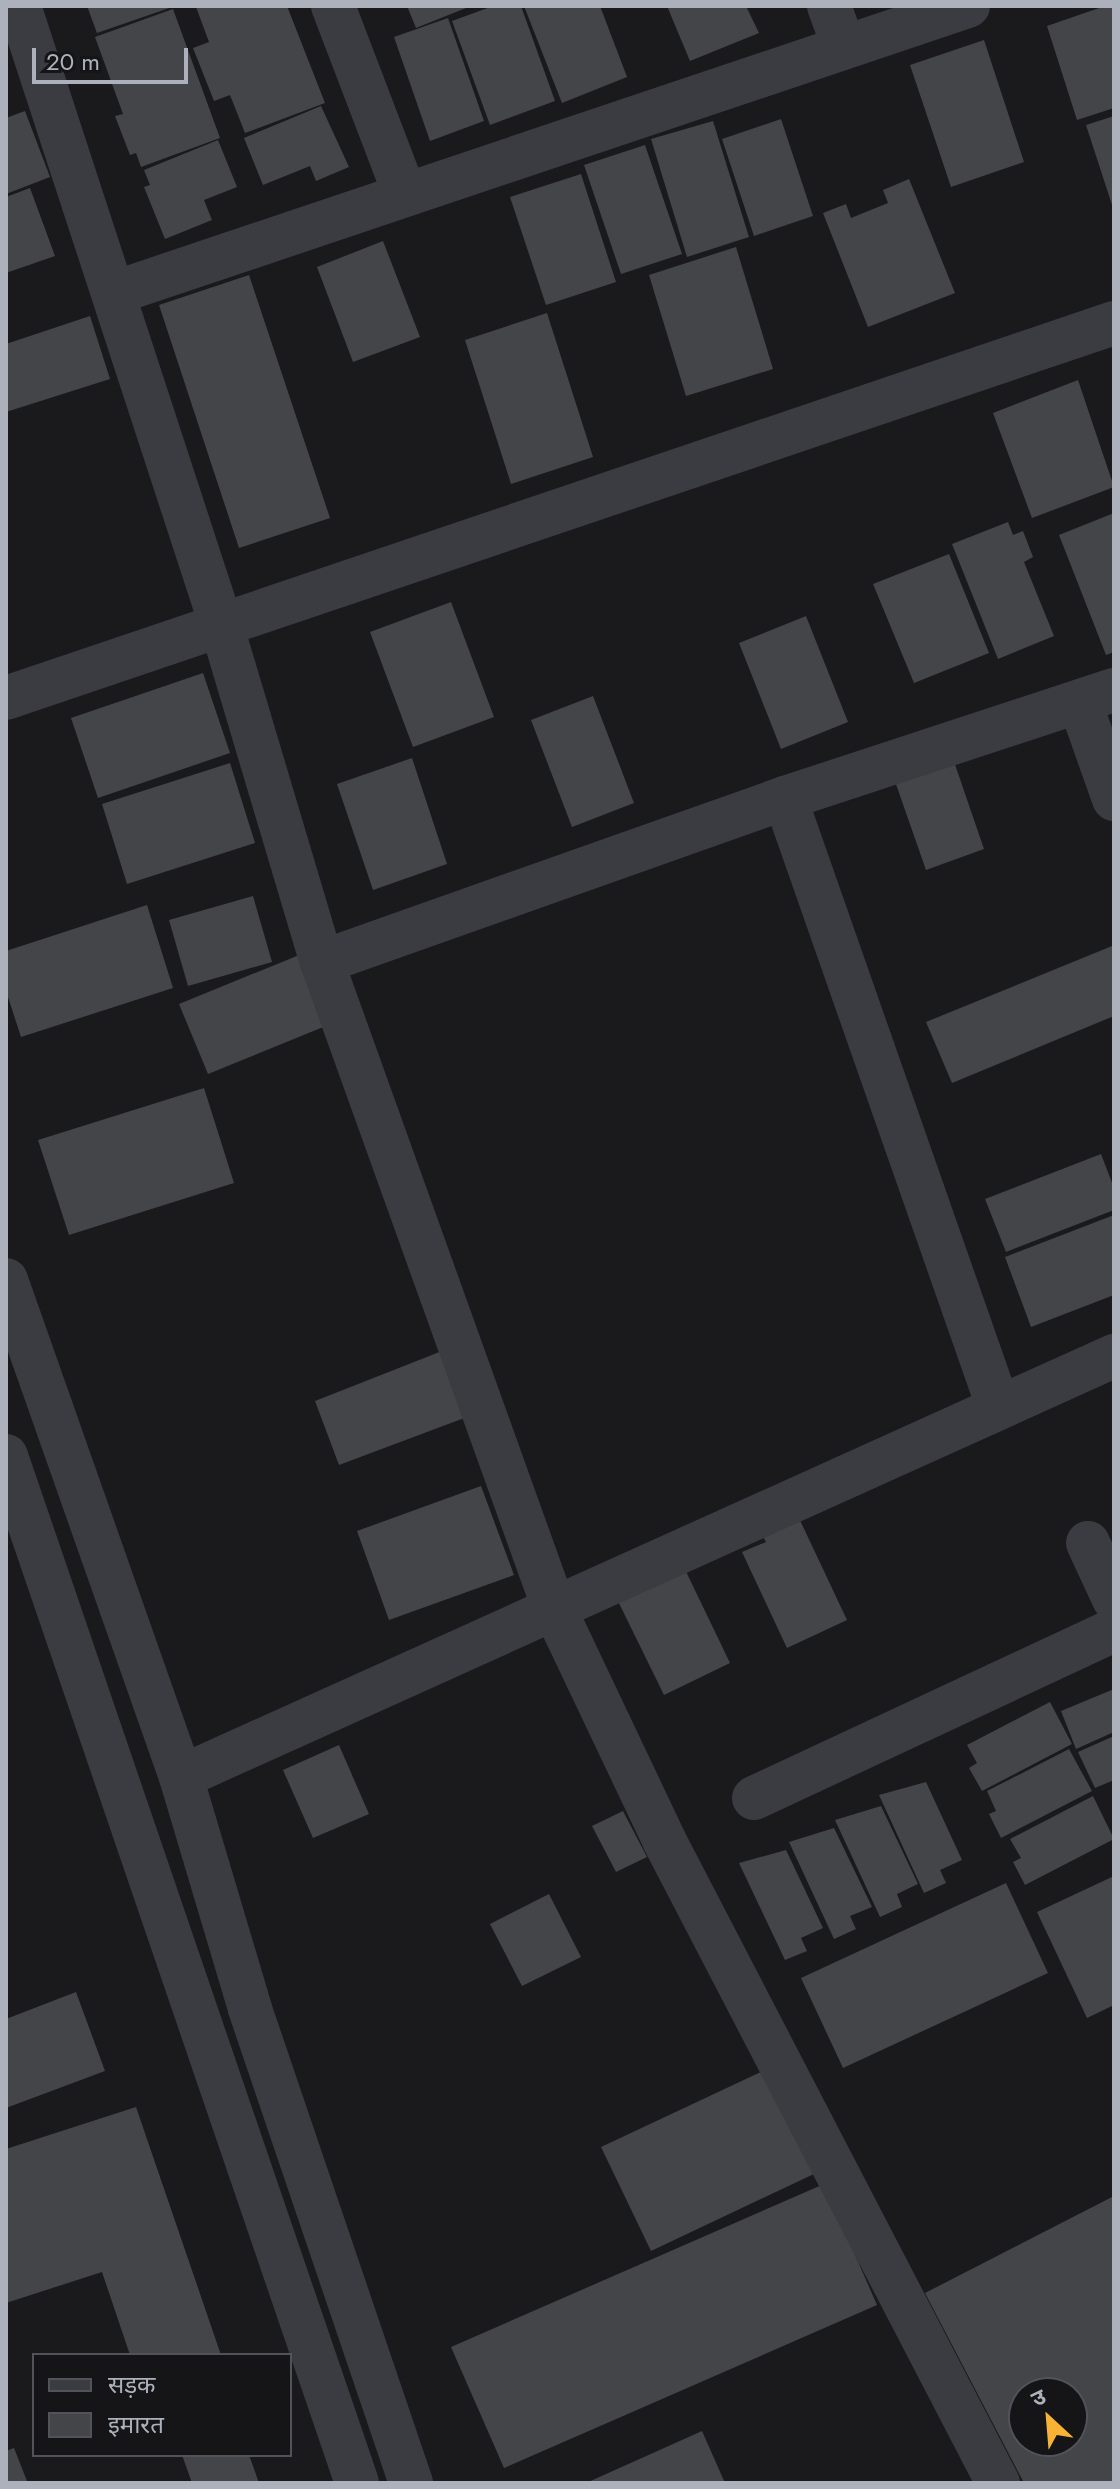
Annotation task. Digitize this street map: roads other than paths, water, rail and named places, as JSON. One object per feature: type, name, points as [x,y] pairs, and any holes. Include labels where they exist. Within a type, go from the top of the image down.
[{"type":"street","points":[[19,6],[221,624],[322,962],[554,1608],[664,1840],[998,2483]]},
{"type":"street","points":[[333,6],[405,195]]},
{"type":"street","points":[[829,6],[844,47]]},
{"type":"street","points":[[114,293],[968,6]]},
{"type":"street","points":[[6,698],[1114,323]]},
{"type":"street","points":[[322,962],[785,798],[1097,696],[1114,799]]},
{"type":"street","points":[[785,798],[998,1406]]},
{"type":"street","points":[[6,1280],[181,1777],[250,2009],[411,2483]]},
{"type":"street","points":[[181,1777],[1114,1356]]},
{"type":"street","points":[[6,1456],[357,2483]]},
{"type":"street","points":[[1088,1543],[1114,1599]]},
{"type":"street","points":[[754,1798],[1114,1630]]}]
